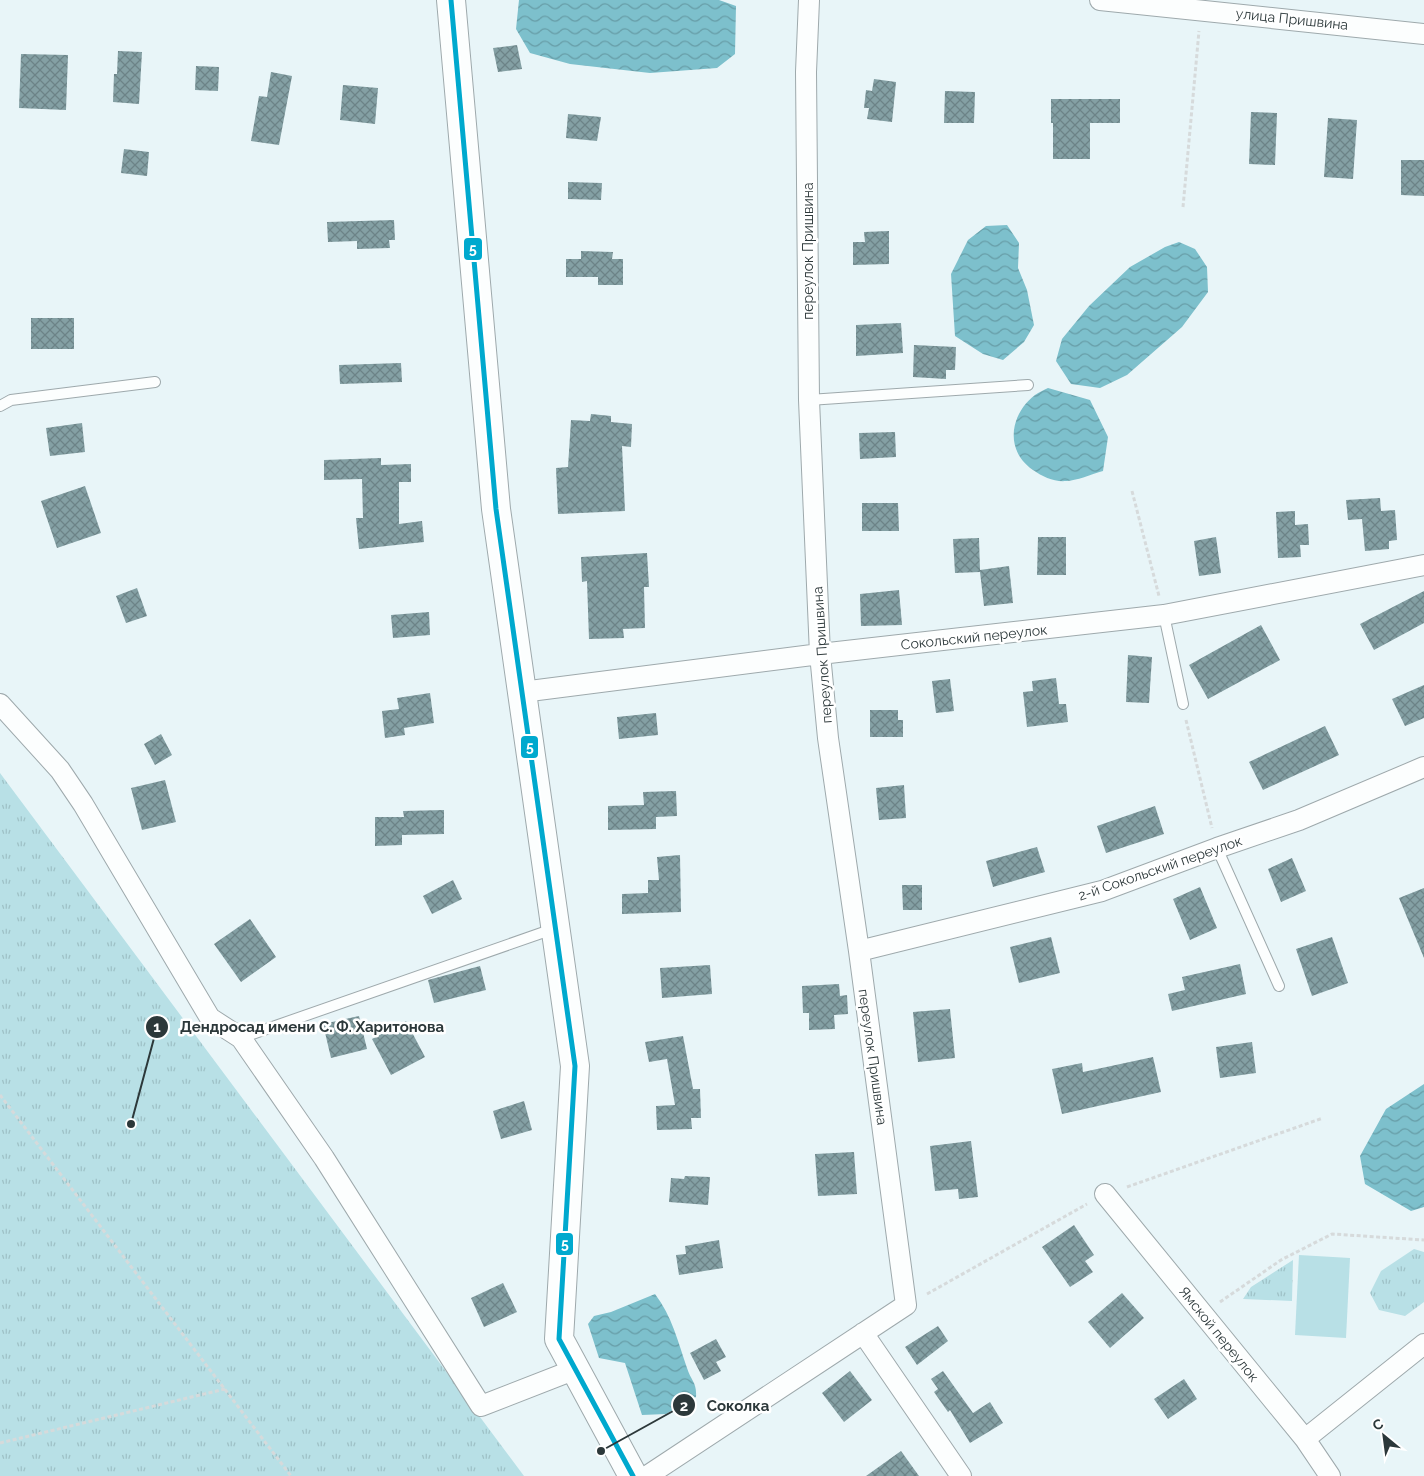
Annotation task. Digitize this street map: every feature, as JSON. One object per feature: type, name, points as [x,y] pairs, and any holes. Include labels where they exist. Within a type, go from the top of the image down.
[{"type":"street","points":[[451,0],[496,509],[557,927],[575,1066],[559,1339],[633,1476]]},
{"type":"street","name":"переулок Пришвина","points":[[809,0],[806,72],[809,400],[820,654],[828,738],[859,951],[906,1305],[862,1333]]},
{"type":"street","name":"улица Пришвина","points":[[1100,0],[1424,34]]},
{"type":"street","name":"Сокольский переулок","points":[[522,692],[820,654],[1164,616],[1424,565]]},
{"type":"street","points":[[0,704],[60,770],[84,804],[210,1018],[240,1038],[324,1158],[481,1406],[576,1369]]},
{"type":"street","name":"2-й Сокольский переулок","points":[[859,951],[1102,891],[1299,820],[1424,767]]},
{"type":"street","name":"Ямской переулок","points":[[1105,1194],[1305,1438],[1330,1476]]},
{"type":"street","points":[[647,1476],[862,1333],[961,1476]]},
{"type":"street","points":[[1305,1438],[1424,1344]]},
{"type":"lane","points":[[0,406],[11,400],[155,382]]},
{"type":"lane","points":[[809,400],[1028,385]]},
{"type":"lane","points":[[1164,616],[1182,704]]},
{"type":"lane","points":[[1217,848],[1279,986]]},
{"type":"lane","points":[[240,1038],[557,927]]},
{"type":"path","points":[[1183,207],[1201,10]]},
{"type":"path","points":[[1132,491],[1164,616]]},
{"type":"path","points":[[1182,704],[1217,848]]},
{"type":"path","points":[[0,1095],[291,1476]]},
{"type":"path","points":[[1203,1314],[1281,1260],[1332,1234],[1424,1240]]},
{"type":"path","points":[[0,1442],[225,1389]]},
{"type":"green space","points":[[0,773],[524,1476],[0,1476]]},
{"type":"green space","points":[[1414,1249],[1424,1252],[1424,1302],[1405,1316],[1379,1310],[1370,1293],[1381,1271]]},
{"type":"green space","points":[[1299,1255],[1350,1258],[1346,1338],[1295,1335]]},
{"type":"green space","points":[[1293,1260],[1292,1301],[1243,1299],[1251,1287]]},
{"type":"water","points":[[519,0],[719,0],[736,6],[735,54],[717,68],[650,73],[570,64],[530,53],[516,29]]},
{"type":"water","points":[[1007,225],[1019,243],[1018,268],[1027,290],[1034,325],[1024,342],[1003,360],[983,354],[955,336],[951,274],[968,240],[986,226]]},
{"type":"water","points":[[1179,242],[1195,249],[1207,267],[1208,292],[1182,327],[1127,375],[1100,388],[1071,384],[1056,361],[1062,339],[1089,306],[1130,267],[1165,247]]},
{"type":"water","points":[[1048,388],[1090,400],[1108,437],[1103,471],[1070,481],[1053,480],[1033,470],[1018,453],[1014,443],[1014,433],[1020,412],[1035,395]]},
{"type":"water","points":[[1424,1084],[1424,1207],[1411,1211],[1365,1184],[1360,1156],[1386,1109]]},
{"type":"water","points":[[655,1294],[666,1311],[674,1330],[695,1385],[696,1397],[666,1414],[642,1415],[625,1363],[599,1358],[588,1324],[594,1316],[611,1312]]},
{"type":"building","points":[[517,45],[522,69],[498,72],[493,48]]},
{"type":"building","points":[[118,51],[142,52],[139,104],[113,102],[114,74],[117,74]]},
{"type":"building","points":[[21,54],[68,55],[66,110],[19,108]]},
{"type":"building","points":[[196,66],[219,67],[218,91],[195,90]]},
{"type":"building","points":[[271,72],[292,76],[279,145],[251,141],[259,96],[267,97]]},
{"type":"building","points":[[874,79],[896,82],[892,122],[867,119],[869,108],[864,108],[866,90],[872,91]]},
{"type":"building","points":[[343,85],[378,88],[375,124],[340,120]]},
{"type":"building","points":[[945,91],[975,92],[974,123],[944,123]]},
{"type":"building","points":[[1051,99],[1120,99],[1120,123],[1090,123],[1090,159],[1053,159]]},
{"type":"building","points":[[1251,112],[1277,113],[1275,165],[1249,164]]},
{"type":"building","points":[[568,114],[601,117],[597,141],[566,138]]},
{"type":"building","points":[[1328,118],[1357,120],[1353,179],[1324,177]]},
{"type":"building","points":[[124,149],[149,152],[147,176],[121,173]]},
{"type":"building","points":[[1401,160],[1424,160],[1424,196],[1401,195]]},
{"type":"building","points":[[568,182],[602,183],[601,200],[568,199]]},
{"type":"building","points":[[394,220],[395,240],[389,240],[390,248],[357,249],[357,241],[328,242],[327,222]]},
{"type":"building","points":[[889,231],[889,264],[853,265],[853,242],[865,242],[864,232]]},
{"type":"building","points":[[581,251],[613,252],[612,259],[623,259],[623,285],[598,285],[598,277],[566,277],[566,259],[581,259]]},
{"type":"building","points":[[31,318],[74,318],[74,349],[31,349]]},
{"type":"building","points":[[901,323],[903,353],[856,356],[856,325]]},
{"type":"building","points":[[914,345],[956,347],[955,370],[946,370],[946,379],[913,377]]},
{"type":"building","points":[[401,363],[402,382],[340,384],[339,365]]},
{"type":"building","points":[[591,414],[611,416],[611,422],[632,424],[631,447],[622,446],[625,511],[558,514],[556,468],[568,467],[571,420],[590,421]]},
{"type":"building","points":[[82,423],[85,452],[50,456],[46,428]]},
{"type":"building","points":[[895,432],[896,457],[860,459],[859,433]]},
{"type":"building","points":[[381,458],[381,465],[411,464],[411,482],[399,482],[399,524],[422,521],[424,542],[359,549],[356,518],[363,518],[362,479],[324,480],[324,460]]},
{"type":"building","points":[[85,486],[101,533],[57,548],[41,501]]},
{"type":"building","points":[[1380,498],[1381,511],[1395,510],[1397,540],[1389,541],[1389,549],[1365,551],[1362,519],[1348,520],[1346,500]]},
{"type":"building","points":[[862,503],[898,503],[899,531],[862,531]]},
{"type":"building","points":[[1295,511],[1295,525],[1308,524],[1309,545],[1300,545],[1301,557],[1278,558],[1276,512]]},
{"type":"building","points":[[1038,537],[1066,537],[1066,575],[1037,575]]},
{"type":"building","points":[[1216,537],[1221,573],[1199,576],[1194,541]]},
{"type":"building","points":[[979,538],[980,570],[1009,566],[1013,603],[984,606],[980,572],[955,573],[953,539]]},
{"type":"building","points":[[647,553],[649,587],[644,587],[645,628],[623,629],[624,638],[589,639],[587,581],[582,582],[581,557]]},
{"type":"building","points":[[137,588],[147,616],[126,623],[116,596]]},
{"type":"building","points":[[899,590],[902,625],[861,626],[860,594]]},
{"type":"building","points":[[1424,591],[1424,623],[1374,650],[1360,624]]},
{"type":"building","points":[[429,612],[430,635],[393,638],[391,615]]},
{"type":"building","points":[[1261,625],[1280,660],[1208,699],[1189,665]]},
{"type":"building","points":[[1128,655],[1152,657],[1149,703],[1126,702]]},
{"type":"building","points":[[1056,678],[1059,704],[1066,704],[1068,722],[1027,727],[1023,692],[1033,691],[1032,681]]},
{"type":"building","points":[[950,679],[954,711],[936,713],[932,681]]},
{"type":"building","points":[[1424,685],[1424,718],[1405,726],[1392,699]]},
{"type":"building","points":[[430,693],[434,723],[404,728],[405,735],[385,738],[382,711],[399,709],[397,698]]},
{"type":"building","points":[[870,710],[898,710],[898,720],[903,720],[903,737],[870,737]]},
{"type":"building","points":[[656,713],[658,735],[619,739],[617,717]]},
{"type":"building","points":[[1325,726],[1339,755],[1263,790],[1249,762]]},
{"type":"building","points":[[161,734],[172,755],[155,765],[144,744]]},
{"type":"building","points":[[165,780],[176,822],[142,830],[131,788]]},
{"type":"building","points":[[904,785],[906,818],[879,820],[876,788]]},
{"type":"building","points":[[676,791],[677,816],[656,817],[656,829],[608,830],[608,806],[644,805],[643,792]]},
{"type":"building","points":[[1155,806],[1164,834],[1106,853],[1097,826]]},
{"type":"building","points":[[444,810],[444,834],[402,835],[402,845],[375,846],[375,817],[404,817],[403,811]]},
{"type":"building","points":[[1037,847],[1045,872],[993,887],[986,861]]},
{"type":"building","points":[[680,855],[681,912],[622,914],[622,894],[648,893],[648,880],[659,880],[657,857]]},
{"type":"building","points":[[1292,858],[1306,891],[1281,902],[1268,869]]},
{"type":"building","points":[[453,880],[462,899],[432,914],[423,896]]},
{"type":"building","points":[[902,885],[922,885],[922,910],[903,910]]},
{"type":"building","points":[[1200,887],[1217,928],[1190,940],[1173,899]]},
{"type":"building","points":[[1424,888],[1424,958],[1399,898]]},
{"type":"building","points":[[250,919],[276,957],[241,982],[214,944]]},
{"type":"building","points":[[1051,937],[1060,973],[1019,983],[1010,947]]},
{"type":"building","points":[[1332,937],[1348,983],[1312,996],[1296,949]]},
{"type":"building","points":[[1240,964],[1246,994],[1172,1011],[1168,994],[1185,990],[1182,977]]},
{"type":"building","points":[[710,965],[712,994],[662,998],[660,968]]},
{"type":"building","points":[[480,966],[486,990],[434,1003],[428,980]]},
{"type":"building","points":[[839,984],[840,996],[847,995],[848,1014],[834,1015],[835,1029],[809,1030],[809,1013],[803,1013],[802,986]]},
{"type":"building","points":[[950,1009],[955,1058],[918,1062],[913,1012]]},
{"type":"building","points":[[359,1016],[367,1049],[331,1058],[323,1024]]},
{"type":"building","points":[[406,1021],[425,1057],[391,1075],[372,1039]]},
{"type":"building","points":[[683,1036],[693,1089],[700,1089],[701,1118],[691,1118],[692,1129],[657,1130],[656,1106],[675,1105],[667,1059],[649,1062],[645,1042]]},
{"type":"building","points":[[1252,1042],[1256,1073],[1220,1078],[1216,1047]]},
{"type":"building","points":[[1153,1057],[1161,1092],[1062,1114],[1052,1069],[1082,1063],[1083,1072]]},
{"type":"building","points":[[524,1101],[532,1130],[501,1139],[493,1111]]},
{"type":"building","points":[[971,1141],[978,1197],[959,1199],[958,1189],[935,1191],[930,1146]]},
{"type":"building","points":[[854,1152],[857,1194],[818,1196],[815,1154]]},
{"type":"building","points":[[685,1176],[710,1177],[708,1205],[669,1202],[671,1178],[684,1179]]},
{"type":"building","points":[[1074,1225],[1094,1255],[1085,1261],[1093,1272],[1070,1287],[1042,1247]]},
{"type":"building","points":[[719,1240],[723,1268],[679,1275],[676,1255],[686,1254],[685,1246]]},
{"type":"building","points":[[503,1283],[517,1312],[484,1327],[471,1298]]},
{"type":"building","points":[[1122,1293],[1144,1318],[1110,1348],[1088,1322]]},
{"type":"building","points":[[938,1326],[948,1341],[917,1365],[905,1347]]},
{"type":"building","points":[[716,1339],[726,1357],[716,1362],[721,1371],[704,1380],[690,1353]]},
{"type":"building","points":[[850,1371],[872,1400],[844,1422],[822,1393]]},
{"type":"building","points":[[943,1371],[973,1413],[990,1402],[1003,1423],[970,1443],[950,1410],[948,1412],[934,1392],[938,1389],[931,1379]]},
{"type":"building","points":[[1184,1379],[1197,1399],[1168,1419],[1154,1399]]},
{"type":"building","points":[[901,1451],[919,1476],[866,1476]]},
{"type":"transit line","name":"5","points":[[451,0],[496,509],[575,1066],[559,1339],[633,1476]]},
{"type":"place","name":"Дендросад имени С. Ф. Харитонова","points":[[131,1124]]},
{"type":"place","name":"Соколка","points":[[601,1451]]}]
